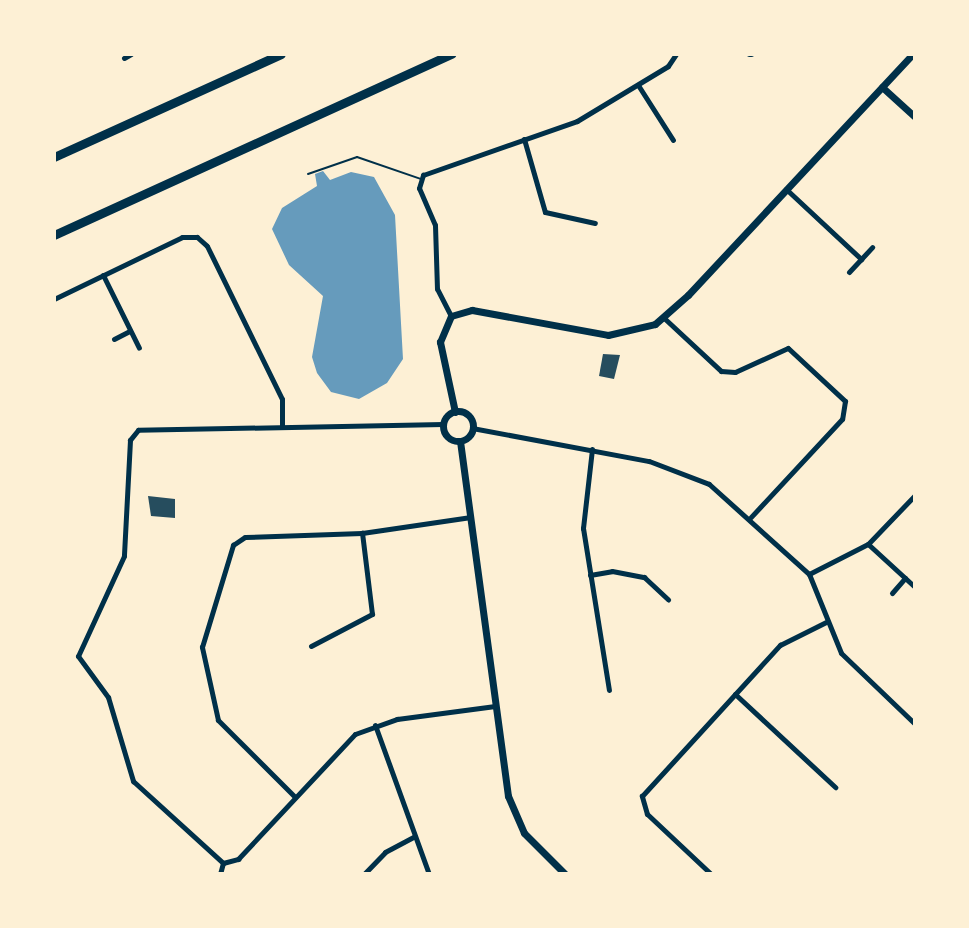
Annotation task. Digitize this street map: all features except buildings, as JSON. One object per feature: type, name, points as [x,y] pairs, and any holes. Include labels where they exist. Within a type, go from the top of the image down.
[{"type":"highway","points":[[54,157],[281,54]]},
{"type":"highway","points":[[54,235],[452,54]]},
{"type":"street","points":[[124,58],[131,54]]},
{"type":"street","points":[[451,316],[437,289],[435,225],[421,179],[524,139],[578,122],[638,85],[676,54]]},
{"type":"street","points":[[451,316],[472,310],[608,335],[633,332],[664,318],[913,54]]},
{"type":"street","points":[[638,85],[673,140]]},
{"type":"street","points":[[882,87],[915,117]]},
{"type":"street","points":[[524,139],[545,212],[595,223]]},
{"type":"street","points":[[786,189],[861,260]]},
{"type":"street","points":[[54,299],[182,237],[203,240],[282,399],[282,425]]},
{"type":"street","points":[[849,272],[872,247]]},
{"type":"street","points":[[103,275],[139,348]]},
{"type":"street","points":[[451,316],[440,342],[454,412]]},
{"type":"street","points":[[664,318],[720,371],[735,372],[788,348],[843,397],[842,419],[751,518]]},
{"type":"street","points":[[114,339],[130,330]]},
{"type":"street","points":[[223,863],[133,782],[108,697],[78,656],[124,556],[132,435],[144,428],[443,424],[454,412]]},
{"type":"street","points":[[454,412],[468,416],[472,428]]},
{"type":"street","points":[[443,424],[447,437],[460,441]]},
{"type":"street","points":[[460,441],[472,428]]},
{"type":"street","points":[[472,428],[592,449],[688,473],[751,518],[809,574],[826,622],[845,659],[915,724]]},
{"type":"street","points":[[460,441],[495,706],[514,814],[529,839],[565,874]]},
{"type":"street","points":[[592,449],[583,528],[609,690]]},
{"type":"street","points":[[809,574],[868,544],[915,495]]},
{"type":"street","points":[[296,797],[220,726],[203,644],[238,540],[362,533],[471,517]]},
{"type":"street","points":[[311,646],[372,614],[362,533]]},
{"type":"street","points":[[868,544],[915,587]]},
{"type":"street","points":[[590,575],[619,572],[644,577],[668,599]]},
{"type":"street","points":[[892,593],[905,578]]},
{"type":"street","points":[[711,874],[647,814],[641,801],[784,642],[826,622]]},
{"type":"street","points":[[735,694],[835,787]]},
{"type":"street","points":[[223,863],[238,859],[348,740],[375,725],[495,706]]},
{"type":"street","points":[[375,725],[413,837],[429,874]]},
{"type":"street","points":[[364,874],[385,852],[413,837]]},
{"type":"street","points":[[220,874],[223,863]]},
{"type":"lane","points":[[308,174],[357,157],[421,179]]},
{"type":"water","points":[[323,171],[330,180],[351,172],[374,177],[395,215],[403,359],[387,383],[359,399],[331,392],[317,373],[312,357],[323,296],[289,265],[272,229],[282,208],[317,186],[315,174]]}]
